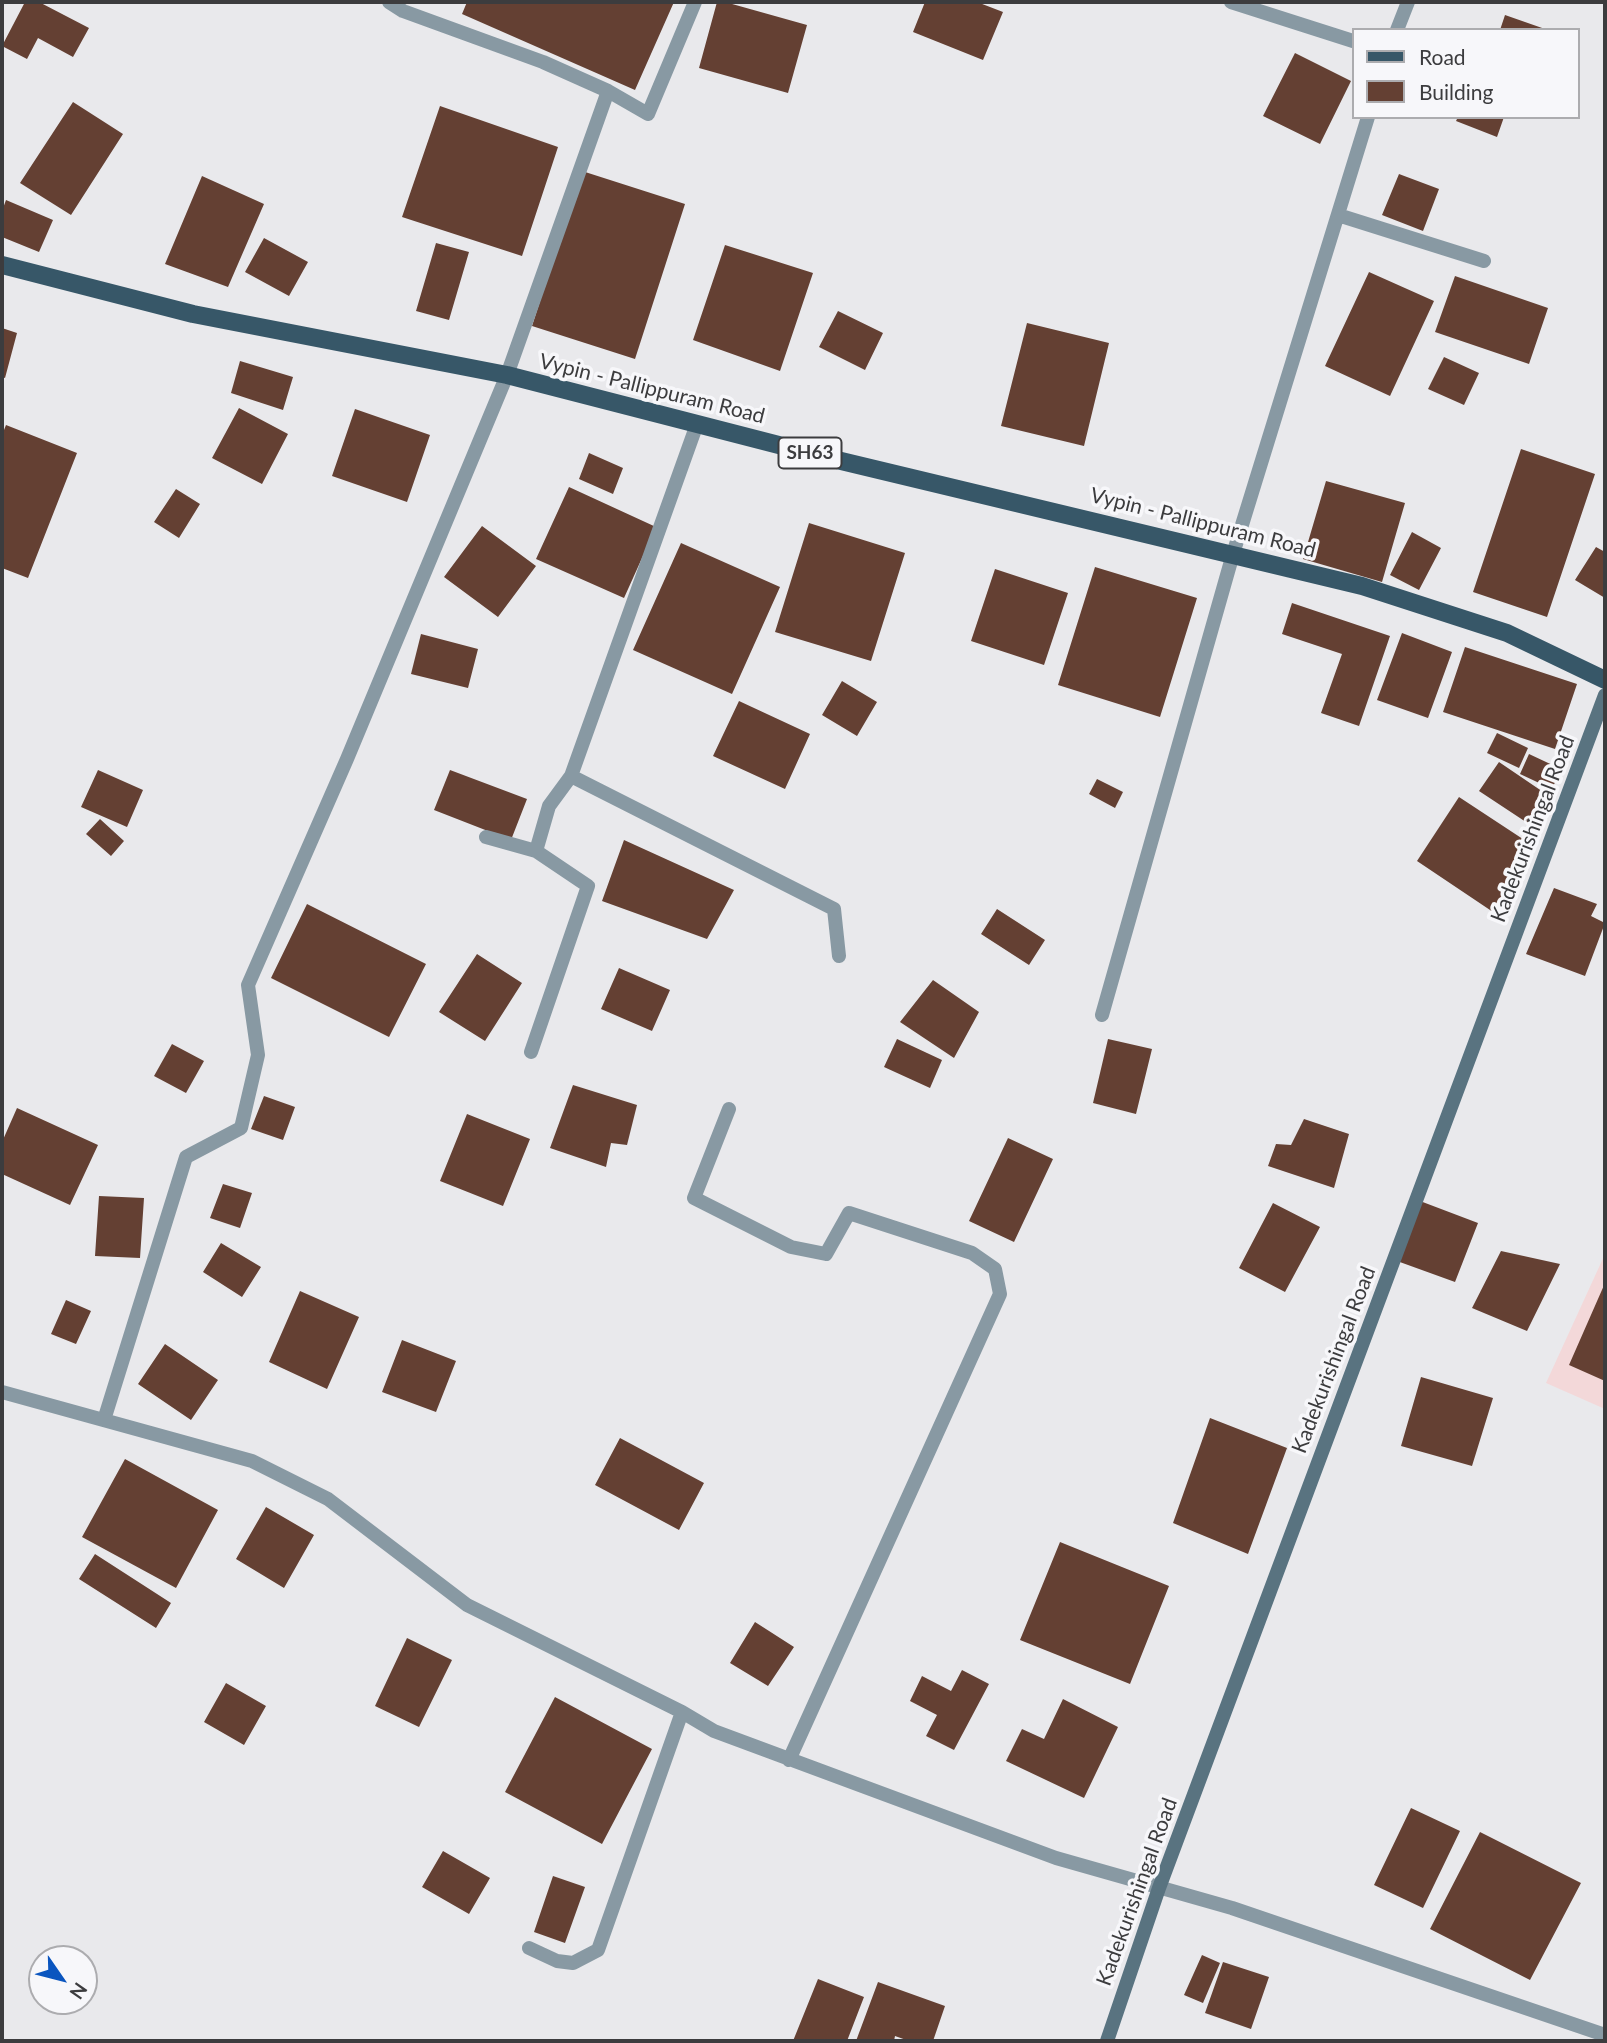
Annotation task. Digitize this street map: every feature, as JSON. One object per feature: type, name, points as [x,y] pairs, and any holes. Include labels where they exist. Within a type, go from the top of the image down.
[{"type":"main road","name":"Vypin - Pallippuram Road","points":[[2,265],[193,314],[507,375],[836,460],[1362,586],[1507,633],[1605,680]]},
{"type":"street","points":[[389,2],[403,12],[543,62],[608,91],[648,114],[695,2]]},
{"type":"street","points":[[1231,2],[1352,41]]},
{"type":"street","points":[[1398,28],[1408,2]]},
{"type":"street","points":[[104,1420],[186,1157],[241,1128],[258,1055],[248,985],[347,759],[507,375],[608,91]]},
{"type":"street","points":[[1102,1015],[1233,554],[1367,119]]},
{"type":"street","points":[[1338,215],[1483,261]]},
{"type":"street","points":[[536,851],[550,806],[571,775],[697,424]]},
{"type":"street","name":"Kadekurishingal Road","points":[[1107,2041],[1159,1888],[1605,695]]},
{"type":"street","points":[[571,775],[834,909],[839,956]]},
{"type":"street","points":[[486,836],[536,851],[588,886],[531,1052]]},
{"type":"street","points":[[729,1109],[694,1198],[791,1247],[826,1254],[849,1213],[972,1253],[995,1269],[1000,1294],[789,1760]]},
{"type":"street","points":[[2,1392],[252,1461],[328,1499],[467,1605],[682,1712],[714,1731],[1056,1858],[1232,1908],[1605,2035]]},
{"type":"street","points":[[529,1948],[557,1961],[573,1963],[598,1950],[682,1712]]},
{"type":"shaded area","points":[[1605,1254],[1605,1409],[1546,1383]]},
{"type":"building","points":[[25,2],[39,2],[89,28],[73,57],[38,38],[27,59],[2,46]]},
{"type":"building","points":[[467,2],[674,2],[635,90],[462,14]]},
{"type":"building","points":[[717,2],[807,25],[788,93],[699,68]]},
{"type":"building","points":[[925,2],[977,2],[1003,12],[983,60],[913,32]]},
{"type":"building","points":[[1505,15],[1542,28],[1501,28]]},
{"type":"building","points":[[1295,53],[1351,81],[1320,144],[1263,116]]},
{"type":"building","points":[[73,102],[123,134],[71,215],[20,183]]},
{"type":"building","points":[[440,106],[558,147],[522,256],[402,217]]},
{"type":"building","points":[[1457,119],[1503,119],[1497,137],[1456,121]]},
{"type":"building","points":[[582,171],[685,204],[635,359],[532,326]]},
{"type":"building","points":[[1399,174],[1439,189],[1423,231],[1382,215]]},
{"type":"building","points":[[202,176],[264,204],[228,287],[165,264]]},
{"type":"building","points":[[6,200],[53,220],[39,252],[2,237],[2,211]]},
{"type":"building","points":[[264,238],[308,262],[289,296],[245,272]]},
{"type":"building","points":[[436,243],[469,252],[449,320],[416,311]]},
{"type":"building","points":[[725,245],[813,273],[780,371],[693,340]]},
{"type":"building","points":[[1369,272],[1434,301],[1390,396],[1325,366]]},
{"type":"building","points":[[1455,276],[1548,308],[1529,364],[1435,332]]},
{"type":"building","points":[[838,311],[883,333],[865,370],[819,347]]},
{"type":"building","points":[[1027,323],[1109,343],[1084,446],[1001,426]]},
{"type":"building","points":[[2,328],[17,333],[5,378],[2,377]]},
{"type":"building","points":[[1444,357],[1479,373],[1464,405],[1428,389]]},
{"type":"building","points":[[240,361],[293,377],[283,410],[231,393]]},
{"type":"building","points":[[239,408],[288,434],[262,484],[212,458]]},
{"type":"building","points":[[355,409],[430,435],[407,502],[332,476]]},
{"type":"building","points":[[6,425],[77,453],[28,578],[2,568],[2,435]]},
{"type":"building","points":[[1521,449],[1595,474],[1547,617],[1473,592]]},
{"type":"building","points":[[589,453],[623,468],[613,494],[579,479]]},
{"type":"building","points":[[1326,481],[1405,503],[1382,582],[1303,559]]},
{"type":"building","points":[[569,487],[656,527],[624,598],[536,559]]},
{"type":"building","points":[[176,489],[200,504],[179,538],[154,522]]},
{"type":"building","points":[[809,523],[905,553],[871,661],[775,632]]},
{"type":"building","points":[[482,526],[536,566],[498,617],[444,577]]},
{"type":"building","points":[[1412,532],[1441,548],[1419,590],[1390,575]]},
{"type":"building","points":[[681,543],[780,587],[732,694],[633,650]]},
{"type":"building","points":[[1596,547],[1605,552],[1605,598],[1575,580]]},
{"type":"building","points":[[1095,567],[1197,598],[1160,717],[1058,685]]},
{"type":"building","points":[[995,569],[1068,593],[1044,665],[971,641]]},
{"type":"building","points":[[1292,603],[1390,636],[1359,726],[1321,713],[1342,654],[1282,634]]},
{"type":"building","points":[[1402,633],[1452,652],[1428,718],[1377,700]]},
{"type":"building","points":[[421,634],[478,649],[468,688],[411,674]]},
{"type":"building","points":[[1465,647],[1577,684],[1555,749],[1443,712]]},
{"type":"building","points":[[842,681],[877,702],[857,736],[822,715]]},
{"type":"building","points":[[739,701],[810,734],[785,789],[713,756]]},
{"type":"building","points":[[1497,733],[1528,748],[1519,768],[1487,753]]},
{"type":"building","points":[[1529,754],[1561,769],[1552,789],[1520,774]]},
{"type":"building","points":[[1499,762],[1552,798],[1532,826],[1479,791]]},
{"type":"building","points":[[98,770],[143,790],[127,827],[81,807]]},
{"type":"building","points":[[450,770],[527,799],[511,840],[434,810]]},
{"type":"building","points":[[1097,779],[1123,792],[1115,808],[1089,794]]},
{"type":"building","points":[[1459,797],[1535,847],[1493,912],[1417,861]]},
{"type":"building","points":[[100,819],[124,841],[111,856],[86,834]]},
{"type":"building","points":[[624,840],[734,890],[707,939],[602,901]]},
{"type":"building","points":[[1554,888],[1597,904],[1591,916],[1605,923],[1585,976],[1526,954]]},
{"type":"building","points":[[307,904],[426,964],[389,1037],[271,978]]},
{"type":"building","points":[[997,909],[1045,940],[1029,965],[981,934]]},
{"type":"building","points":[[477,954],[522,983],[485,1041],[439,1012]]},
{"type":"building","points":[[619,968],[670,990],[652,1031],[601,1009]]},
{"type":"building","points":[[933,980],[979,1012],[954,1058],[900,1022]]},
{"type":"building","points":[[897,1039],[942,1060],[930,1088],[884,1067]]},
{"type":"building","points":[[1108,1039],[1152,1049],[1136,1114],[1093,1103]]},
{"type":"building","points":[[172,1044],[204,1061],[186,1093],[154,1076]]},
{"type":"building","points":[[573,1085],[637,1105],[627,1145],[611,1143],[606,1167],[550,1148]]},
{"type":"building","points":[[264,1096],[295,1107],[283,1140],[251,1129]]},
{"type":"building","points":[[17,1108],[98,1145],[70,1205],[2,1174],[2,1142]]},
{"type":"building","points":[[467,1114],[530,1139],[503,1206],[440,1181]]},
{"type":"building","points":[[1304,1119],[1349,1134],[1334,1188],[1268,1166],[1276,1144],[1291,1145]]},
{"type":"building","points":[[1008,1138],[1053,1159],[1014,1242],[969,1221]]},
{"type":"building","points":[[223,1184],[252,1193],[240,1228],[210,1218]]},
{"type":"building","points":[[99,1196],[144,1198],[140,1258],[95,1256]]},
{"type":"building","points":[[1420,1201],[1478,1223],[1455,1282],[1397,1261]]},
{"type":"building","points":[[1273,1203],[1320,1227],[1285,1292],[1239,1268]]},
{"type":"building","points":[[221,1243],[261,1267],[242,1297],[203,1272]]},
{"type":"building","points":[[1501,1251],[1560,1264],[1527,1331],[1472,1308]]},
{"type":"building","points":[[1605,1283],[1605,1381],[1569,1365]]},
{"type":"building","points":[[300,1291],[359,1317],[327,1389],[269,1362]]},
{"type":"building","points":[[66,1300],[91,1311],[76,1344],[51,1334]]},
{"type":"building","points":[[402,1340],[456,1361],[436,1412],[382,1392]]},
{"type":"building","points":[[165,1344],[218,1380],[191,1420],[138,1384]]},
{"type":"building","points":[[1421,1377],[1493,1398],[1472,1466],[1401,1446]]},
{"type":"building","points":[[1210,1418],[1287,1448],[1248,1554],[1173,1523]]},
{"type":"building","points":[[620,1438],[704,1483],[679,1530],[595,1485]]},
{"type":"building","points":[[125,1459],[218,1510],[176,1588],[82,1537]]},
{"type":"building","points":[[266,1507],[314,1535],[284,1588],[236,1559]]},
{"type":"building","points":[[1060,1542],[1169,1586],[1130,1684],[1020,1640]]},
{"type":"building","points":[[95,1554],[171,1603],[156,1628],[79,1579]]},
{"type":"building","points":[[755,1622],[794,1647],[768,1686],[730,1663]]},
{"type":"building","points":[[407,1638],[452,1660],[419,1727],[375,1706]]},
{"type":"building","points":[[962,1670],[989,1684],[954,1750],[926,1736],[937,1715],[910,1701],[922,1676],[951,1691]]},
{"type":"building","points":[[226,1683],[266,1706],[244,1745],[204,1722]]},
{"type":"building","points":[[555,1697],[652,1749],[602,1844],[505,1792]]},
{"type":"building","points":[[1063,1699],[1118,1727],[1084,1798],[1006,1761],[1022,1729],[1044,1739]]},
{"type":"building","points":[[1411,1808],[1460,1831],[1423,1908],[1374,1885]]},
{"type":"building","points":[[1480,1832],[1581,1883],[1530,1980],[1430,1929]]},
{"type":"building","points":[[443,1851],[490,1878],[469,1914],[422,1887]]},
{"type":"building","points":[[553,1876],[585,1887],[565,1943],[534,1932]]},
{"type":"building","points":[[1202,1955],[1220,1963],[1203,2003],[1184,1995]]},
{"type":"building","points":[[1223,1962],[1269,1977],[1251,2029],[1205,2013]]},
{"type":"building","points":[[818,1979],[864,1997],[847,2041],[793,2041]]},
{"type":"building","points":[[878,1982],[945,2006],[933,2041],[909,2041],[895,2036],[894,2041],[856,2041]]}]
